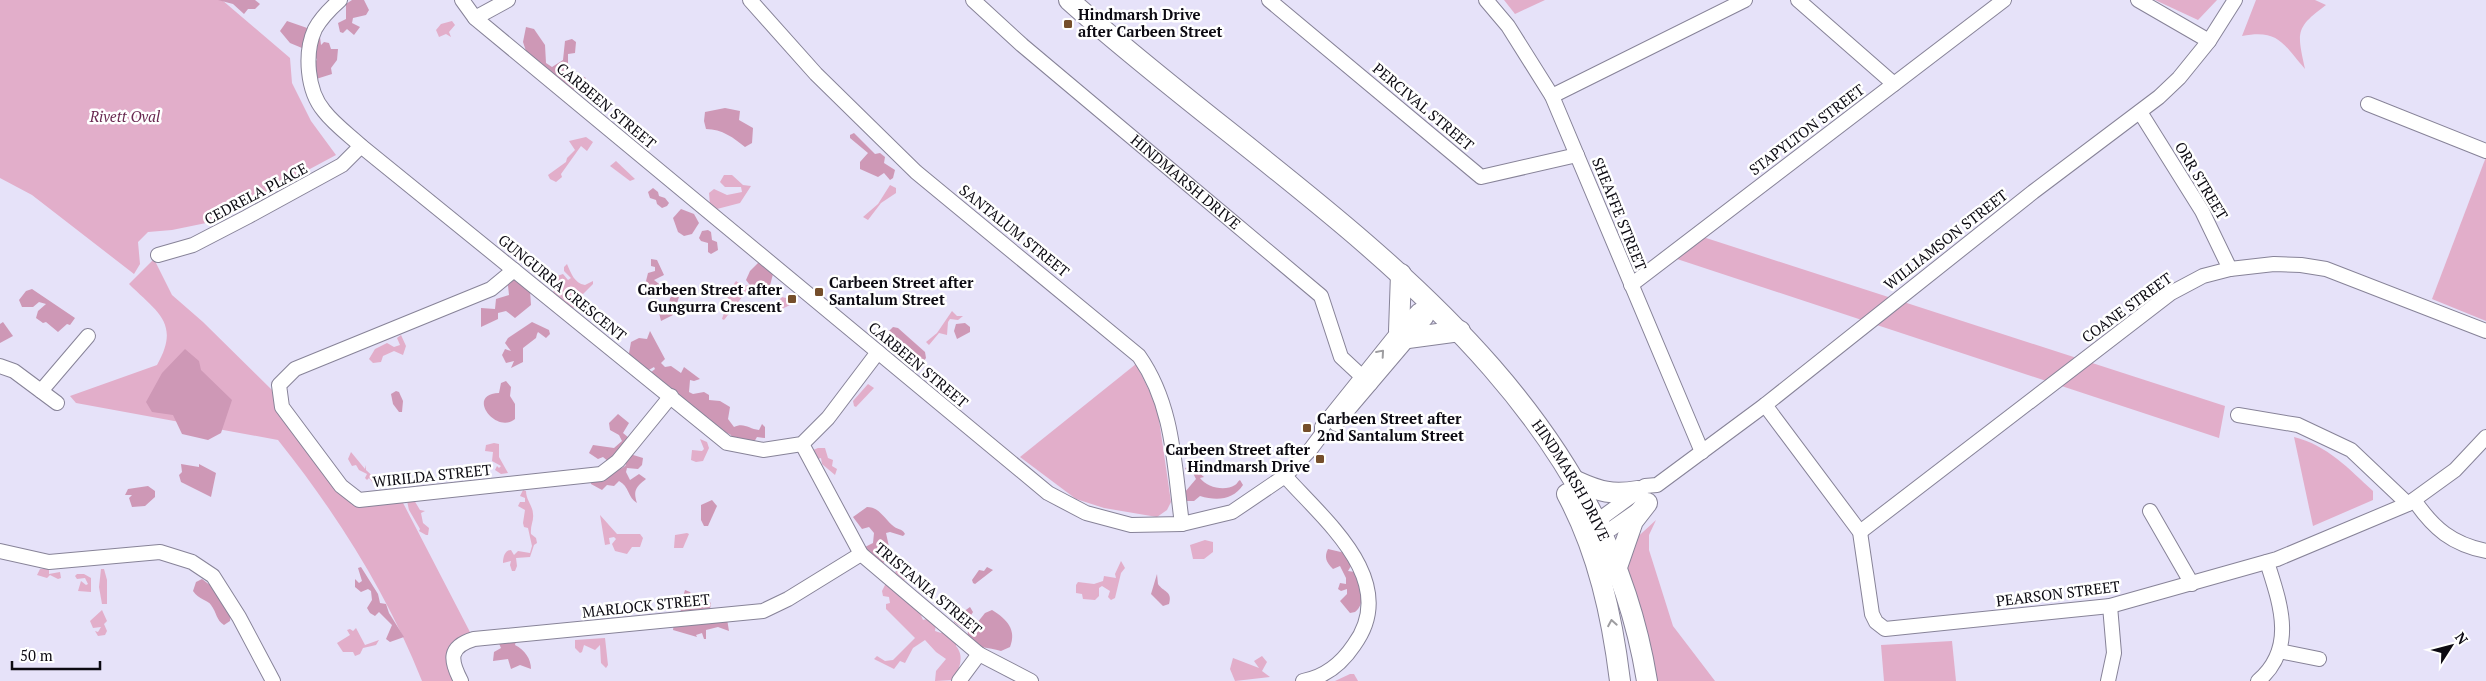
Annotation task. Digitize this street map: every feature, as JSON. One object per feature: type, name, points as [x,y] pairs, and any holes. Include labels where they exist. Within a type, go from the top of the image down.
[{"type":"main road","name":"HINDMARSH DRIVE","points":[[1069,0],[1402,274],[1460,331],[1527,408],[1576,481],[1600,527],[1637,633],[1647,681]]},
{"type":"main road","points":[[1402,274],[1404,335],[1460,331]]},
{"type":"main road","name":"HINDMARSH DRIVE","points":[[1481,354],[1554,469],[1579,516],[1607,600],[1620,681]]},
{"type":"main road","points":[[1576,481],[1615,495],[1642,497],[1616,570]]},
{"type":"street","name":"GUNGURRA CRESCENT","points":[[340,0],[327,11],[315,30],[308,53],[311,84],[323,110],[361,146],[727,442],[763,450],[802,444]]},
{"type":"street","name":"CARBEEN STREET","points":[[462,0],[474,18],[1048,493],[1086,513],[1131,525],[1182,524],[1232,512],[1285,476],[1310,450],[1322,434],[1328,433],[1366,381],[1404,335],[1426,318],[1432,303]]},
{"type":"street","points":[[474,18],[508,0]]},
{"type":"street","name":"SANTALUM STREET","points":[[750,0],[816,74],[916,172],[1139,356],[1157,386],[1168,415],[1182,524]]},
{"type":"street","name":"HINDMARSH DRIVE","points":[[973,0],[998,25],[1321,296],[1341,357],[1366,381]]},
{"type":"street","name":"PERCIVAL STREET","points":[[1268,0],[1481,177],[1577,155]]},
{"type":"street","name":"SHEAFFE STREET","points":[[1486,0],[1508,26],[1552,96],[1702,452]]},
{"type":"street","points":[[1552,96],[1745,0]]},
{"type":"street","points":[[1798,0],[1894,84]]},
{"type":"street","name":"STAPYLTON STREET","points":[[1631,285],[2004,0]]},
{"type":"street","points":[[2138,0],[2209,42]]},
{"type":"street","name":"WILLIAMSON STREET","points":[[1600,527],[1604,516],[1642,497],[1645,486],[1658,485],[1765,405],[2017,205],[2140,112],[2179,78],[2209,42],[2235,0]]},
{"type":"street","points":[[2368,104],[2486,151]]},
{"type":"street","name":"ORR STREET","points":[[2140,112],[2202,211],[2230,269]]},
{"type":"street","name":"CEDRELA PLACE","points":[[158,255],[194,245],[247,217],[342,165],[361,146]]},
{"type":"street","name":"COANE STREET","points":[[1860,532],[2171,293],[2203,276],[2230,269],[2274,264],[2320,268],[2486,331]]},
{"type":"street","name":"WIRILDA STREET","points":[[514,270],[491,289],[295,369],[279,386],[282,407],[341,486],[359,500],[602,474],[618,462],[670,396]]},
{"type":"street","points":[[41,391],[88,336]]},
{"type":"street","points":[[802,444],[828,418],[878,352]]},
{"type":"street","points":[[0,366],[14,371],[57,404]]},
{"type":"street","name":"PEARSON STREET","points":[[1765,405],[1860,532],[1872,614],[1876,622],[1884,630],[2110,606],[2267,562],[2324,541],[2411,502],[2455,470],[2486,437]]},
{"type":"street","points":[[2238,415],[2298,426],[2351,450],[2450,539],[2465,547],[2486,551]]},
{"type":"street","name":"TRISTANIA STREET","points":[[802,444],[861,554],[979,654],[1031,681]]},
{"type":"street","points":[[1285,476],[1355,555],[1368,588],[1368,613],[1360,637],[1345,658],[1317,678],[1303,681]]},
{"type":"street","points":[[2150,511],[2192,584]]},
{"type":"street","points":[[1579,516],[1589,524],[1600,527],[1594,535],[1606,580],[1607,600]]},
{"type":"street","points":[[0,551],[49,562],[160,552],[192,562],[213,576],[239,617],[273,681]]},
{"type":"street","name":"MARLOCK STREET","points":[[461,681],[452,661],[461,643],[474,639],[763,611],[788,599],[861,554]]},
{"type":"street","points":[[2258,681],[2270,668],[2280,651],[2283,637],[2283,618],[2267,562]]},
{"type":"street","points":[[2108,681],[2114,653],[2110,606]]},
{"type":"street","points":[[2280,651],[2319,659]]},
{"type":"street","points":[[959,681],[979,654]]},
{"type":"green space","name":"Rivett Oval","points":[[0,0],[222,0],[290,58],[292,83],[311,121],[336,155],[211,222],[172,230],[148,232],[138,242],[140,264],[134,274],[32,195],[0,178]]},
{"type":"green space","points":[[1504,0],[1545,0],[1515,14]]},
{"type":"green space","points":[[2155,0],[2217,0],[2198,20]]},
{"type":"green space","points":[[2256,0],[2315,0],[2326,5],[2309,20],[2301,32],[2300,39],[2305,69],[2279,40],[2264,35],[2242,36]]},
{"type":"green space","points":[[452,21],[455,25],[449,32],[451,37],[446,34],[439,37],[436,30],[441,24]]},
{"type":"green space","points":[[586,137],[593,142],[587,151],[581,146],[561,174],[562,177],[556,182],[550,179],[548,175],[566,162],[567,158],[575,150],[569,141]]},
{"type":"green space","points":[[2486,157],[2486,321],[2432,299]]},
{"type":"green space","points":[[616,161],[635,179],[630,181],[610,166]]},
{"type":"green space","points":[[724,175],[732,175],[743,185],[751,186],[740,203],[717,209],[710,205],[709,193],[714,189],[727,195],[742,192],[741,187],[725,187],[720,182]]},
{"type":"green space","points":[[890,185],[896,188],[896,193],[881,203],[868,220],[863,217],[878,204]]},
{"type":"green space","points":[[1703,237],[2225,406],[2219,438],[1674,258]]},
{"type":"green space","points":[[154,259],[172,295],[203,322],[272,390],[338,488],[359,504],[401,499],[471,634],[457,639],[450,648],[456,681],[422,681],[393,617],[359,555],[320,496],[278,440],[76,403],[70,396],[157,365],[164,351],[167,339],[166,328],[156,311],[129,284]]},
{"type":"green space","points":[[567,264],[573,277],[581,284],[585,285],[593,281],[593,284],[581,296],[572,310],[555,299],[552,285],[554,277],[563,274],[568,280],[571,278],[564,271],[564,267]]},
{"type":"green space","points":[[736,281],[740,284],[737,288],[748,285],[750,287],[724,320],[722,319],[729,302],[726,296]]},
{"type":"green space","points":[[782,297],[786,298],[790,305],[780,310],[775,304]]},
{"type":"green space","points":[[952,311],[957,316],[963,316],[958,320],[950,319],[947,335],[939,333],[929,345],[926,342],[937,333]]},
{"type":"green space","points":[[401,335],[406,346],[403,355],[394,351],[383,356],[381,362],[373,363],[369,359],[375,349],[387,343],[394,347],[400,345],[397,338]]},
{"type":"green space","points":[[1136,364],[1157,406],[1171,502],[1167,510],[1157,517],[1104,508],[1076,499],[1020,457]]},
{"type":"green space","points":[[868,384],[874,388],[856,407],[854,406],[853,401]]},
{"type":"green space","points":[[2294,437],[2317,446],[2346,466],[2373,491],[2373,500],[2313,526]]},
{"type":"green space","points":[[700,439],[707,442],[709,448],[703,461],[696,462],[691,460],[692,450],[702,451],[704,449]]},
{"type":"green space","points":[[499,444],[499,457],[508,473],[501,474],[495,470],[497,466],[499,468],[501,466],[492,461],[493,452],[485,451],[486,445]]},
{"type":"green space","points":[[825,448],[828,458],[833,460],[832,466],[837,469],[835,475],[822,464],[821,458],[818,459],[813,450]]},
{"type":"green space","points":[[351,452],[365,469],[366,465],[366,470],[378,481],[373,483],[369,478],[367,480],[365,478],[367,474],[359,470],[356,465],[352,466],[348,459]]},
{"type":"green space","points":[[523,490],[526,491],[533,511],[531,534],[536,538],[537,543],[534,545],[530,557],[516,558],[517,566],[515,571],[512,571],[511,561],[503,563],[506,553],[511,550],[514,555],[518,551],[530,553],[532,546],[528,528],[524,527],[523,523],[525,510],[518,506],[520,502],[525,502],[525,498],[520,496]]},
{"type":"green space","points":[[414,500],[420,510],[425,511],[421,513],[423,523],[429,528],[428,535],[419,531],[420,529],[409,510],[407,501]]},
{"type":"green space","points":[[600,515],[617,534],[640,534],[643,538],[640,547],[632,547],[627,554],[615,551],[612,544],[616,539],[614,537],[609,538],[610,544],[605,545]]},
{"type":"green space","points":[[1656,520],[1649,535],[1649,550],[1673,626],[1715,681],[1655,681],[1619,554]]},
{"type":"green space","points":[[689,534],[683,548],[674,548],[675,535]]},
{"type":"green space","points":[[1205,540],[1213,542],[1213,552],[1204,559],[1193,559],[1190,545]]},
{"type":"green space","points":[[1121,561],[1125,568],[1121,573],[1115,598],[1111,600],[1108,597],[1110,591],[1102,586],[1099,588],[1099,596],[1095,600],[1083,599],[1082,594],[1076,593],[1078,582],[1094,584],[1103,581],[1104,576],[1116,578],[1115,574]]},
{"type":"green space","points":[[49,568],[49,574],[60,572],[61,578],[58,579],[50,575],[47,578],[37,575],[40,569]]},
{"type":"green space","points":[[101,569],[104,569],[107,580],[107,604],[102,604],[99,587]]},
{"type":"green space","points":[[896,571],[906,571],[909,579],[897,582],[900,592],[898,595],[911,601],[921,609],[920,613],[923,620],[930,618],[936,624],[935,631],[943,632],[956,639],[956,646],[961,658],[954,680],[935,681],[936,671],[946,659],[936,652],[925,640],[913,648],[905,663],[900,661],[894,669],[874,659],[877,656],[885,661],[893,660],[915,638],[886,609],[886,604],[890,603],[889,597],[883,596],[882,591],[886,583],[889,584]]},
{"type":"green space","points":[[77,574],[84,574],[91,578],[91,592],[78,591],[81,581],[86,585],[88,584],[85,578],[77,579],[75,576]]},
{"type":"green space","points":[[102,610],[107,621],[104,624],[107,631],[105,635],[98,636],[95,631],[98,632],[101,627],[93,628],[90,621]]},
{"type":"green space","points":[[356,628],[365,645],[379,640],[376,645],[363,648],[360,654],[355,656],[353,652],[343,652],[337,643],[350,635],[347,630],[353,631]]},
{"type":"green space","points":[[605,638],[608,665],[606,668],[601,663],[600,645],[595,650],[584,645],[580,653],[575,648],[575,640]]},
{"type":"green space","points":[[1952,641],[1956,681],[1884,681],[1881,645]]},
{"type":"green space","points":[[1262,656],[1267,662],[1262,671],[1270,677],[1235,681],[1230,669],[1233,658],[1259,668],[1254,661]]},
{"type":"green space","points":[[1354,674],[1358,681],[1335,681]]},
{"type":"shaded area","points":[[218,0],[255,0],[260,4],[255,9],[248,9],[244,14],[233,4]]},
{"type":"shaded area","points":[[352,0],[364,0],[369,10],[366,15],[353,18],[352,23],[360,27],[354,35],[347,29],[343,33],[340,32],[338,23],[346,19],[346,4]]},
{"type":"shaded area","points":[[287,21],[310,29],[320,37],[321,45],[324,42],[329,43],[331,49],[338,49],[337,60],[331,68],[332,74],[313,80],[311,64],[317,60],[314,53],[290,43],[280,31]]},
{"type":"shaded area","points":[[526,27],[534,29],[545,45],[546,63],[552,67],[563,60],[565,41],[572,39],[576,42],[575,53],[568,54],[568,70],[586,78],[585,85],[567,92],[527,54],[523,42]]},
{"type":"shaded area","points":[[725,108],[740,111],[739,120],[753,128],[752,143],[745,147],[722,132],[706,129],[704,121],[705,112]]},
{"type":"shaded area","points":[[854,133],[875,154],[880,153],[885,157],[884,163],[895,170],[893,178],[890,180],[884,173],[878,177],[860,169],[860,162],[868,153],[850,138],[850,135]]},
{"type":"shaded area","points":[[653,188],[658,192],[659,196],[665,198],[669,203],[667,206],[662,208],[657,204],[656,200],[650,198],[648,192]]},
{"type":"shaded area","points":[[681,209],[694,214],[699,223],[692,234],[684,236],[678,232],[673,218]]},
{"type":"shaded area","points":[[708,230],[711,232],[712,240],[717,242],[718,250],[711,254],[708,252],[708,243],[701,241],[699,238],[702,231]]},
{"type":"shaded area","points":[[651,259],[657,260],[664,275],[654,280],[663,287],[661,290],[659,288],[658,292],[651,293],[649,284],[646,281],[648,273],[655,271],[655,267],[651,266]]},
{"type":"shaded area","points":[[759,262],[773,274],[768,293],[753,289],[746,280],[750,271]]},
{"type":"shaded area","points":[[506,267],[530,291],[531,305],[515,318],[506,311],[498,313],[498,319],[481,327],[481,308],[495,309],[496,299],[509,295]]},
{"type":"shaded area","points":[[32,289],[75,318],[70,325],[67,324],[58,332],[46,322],[43,323],[36,318],[38,311],[46,304],[39,302],[33,307],[22,307],[19,300],[26,291]]},
{"type":"shaded area","points":[[674,295],[679,297],[677,303],[671,308],[673,315],[661,321],[658,309],[661,305],[669,304],[670,298]]},
{"type":"shaded area","points":[[3,322],[13,336],[0,343],[0,324]]},
{"type":"shaded area","points":[[532,322],[549,330],[550,334],[546,338],[538,332],[536,338],[523,348],[523,362],[511,368],[514,361],[506,363],[502,355],[505,349],[511,351],[505,343],[508,338]]},
{"type":"shaded area","points":[[965,323],[970,327],[970,332],[957,339],[954,331],[956,324]]},
{"type":"shaded area","points":[[893,327],[898,328],[925,352],[926,358],[922,363],[918,363],[913,355],[889,336],[889,331]]},
{"type":"shaded area","points":[[650,331],[665,359],[661,363],[665,367],[671,366],[681,373],[684,367],[700,379],[690,380],[689,392],[693,394],[704,392],[709,395],[709,400],[720,401],[730,407],[728,419],[734,427],[744,425],[759,430],[762,424],[765,427],[765,438],[757,437],[751,447],[733,442],[731,435],[712,425],[710,419],[695,413],[650,373],[655,369],[654,367],[647,371],[628,359],[631,342],[639,338],[647,339]]},
{"type":"shaded area","points":[[185,349],[199,361],[201,370],[232,400],[221,433],[208,440],[182,434],[173,415],[152,412],[146,402],[162,373]]},
{"type":"shaded area","points":[[506,381],[511,387],[510,396],[515,404],[515,419],[507,423],[493,418],[484,406],[484,400],[489,395],[499,393],[501,383]]},
{"type":"shaded area","points":[[396,391],[399,392],[403,401],[402,412],[399,412],[393,404],[391,394]]},
{"type":"shaded area","points":[[618,414],[629,423],[623,433],[629,438],[630,454],[643,458],[642,465],[638,469],[627,468],[626,472],[630,480],[639,474],[646,479],[636,489],[637,503],[619,481],[614,486],[607,485],[602,490],[591,484],[591,481],[626,465],[623,461],[609,462],[603,457],[598,459],[589,453],[593,445],[614,448],[622,441],[619,435],[610,430],[609,423]]},
{"type":"shaded area","points":[[1199,463],[1200,470],[1198,472],[1204,477],[1200,478],[1207,484],[1216,488],[1226,488],[1235,485],[1240,480],[1243,485],[1234,494],[1224,498],[1200,496],[1194,501],[1187,501],[1185,492],[1196,479],[1193,473],[1188,474],[1185,468]]},
{"type":"shaded area","points":[[181,464],[199,467],[199,464],[216,473],[211,497],[181,482],[179,475],[182,472]]},
{"type":"shaded area","points":[[148,486],[155,491],[155,497],[145,506],[132,507],[129,498],[132,495],[125,495],[128,489]]},
{"type":"shaded area","points":[[712,500],[717,506],[708,526],[704,526],[701,520],[701,505]]},
{"type":"shaded area","points":[[867,507],[878,511],[892,525],[905,534],[903,536],[890,532],[886,533],[891,556],[889,560],[883,563],[874,558],[865,547],[873,543],[874,533],[869,527],[862,529],[853,517]]},
{"type":"shaded area","points":[[1328,549],[1345,553],[1351,566],[1348,571],[1355,572],[1362,599],[1359,608],[1355,612],[1350,613],[1340,601],[1347,594],[1347,589],[1341,591],[1338,589],[1340,583],[1346,584],[1346,578],[1340,566],[1333,569],[1329,564],[1326,559]]},
{"type":"shaded area","points":[[361,567],[378,594],[380,603],[386,604],[389,613],[404,637],[390,642],[386,639],[392,625],[379,612],[375,616],[370,613],[367,608],[372,600],[371,591],[368,589],[361,592],[355,587],[355,579],[359,583],[362,581],[358,568]]},
{"type":"shaded area","points":[[987,567],[993,570],[975,584],[973,583],[972,580],[979,570],[984,571]]},
{"type":"shaded area","points":[[1157,574],[1158,584],[1170,597],[1169,604],[1163,606],[1151,594]]},
{"type":"shaded area","points":[[202,579],[215,589],[231,613],[230,621],[224,625],[219,621],[210,603],[193,591],[196,582]]},
{"type":"shaded area","points":[[685,590],[690,592],[695,599],[704,599],[711,603],[710,609],[699,610],[697,615],[727,619],[729,631],[718,627],[706,630],[706,639],[704,639],[702,633],[696,635],[697,637],[673,630],[674,622],[683,621],[680,607]]},
{"type":"shaded area","points":[[970,607],[973,612],[968,620],[969,623],[977,623],[985,613],[992,610],[1006,621],[1012,635],[1010,647],[1001,651],[978,646],[966,641],[968,632],[954,622],[954,611],[963,612]]},
{"type":"shaded area","points":[[497,639],[516,641],[515,645],[522,649],[529,658],[531,669],[520,665],[511,669],[508,659],[493,661],[494,652],[501,648]]},
{"type":"place","name":"Hindmarsh Drive after Carbeen Street","points":[[1068,24]]},
{"type":"place","name":"Carbeen Street after Santalum Street","points":[[819,292]]},
{"type":"place","name":"Carbeen Street after Gungurra Crescent","points":[[792,299]]},
{"type":"place","name":"Carbeen Street after 2nd Santalum Street","points":[[1307,428]]},
{"type":"place","name":"Carbeen Street after Hindmarsh Drive","points":[[1320,459]]}]
